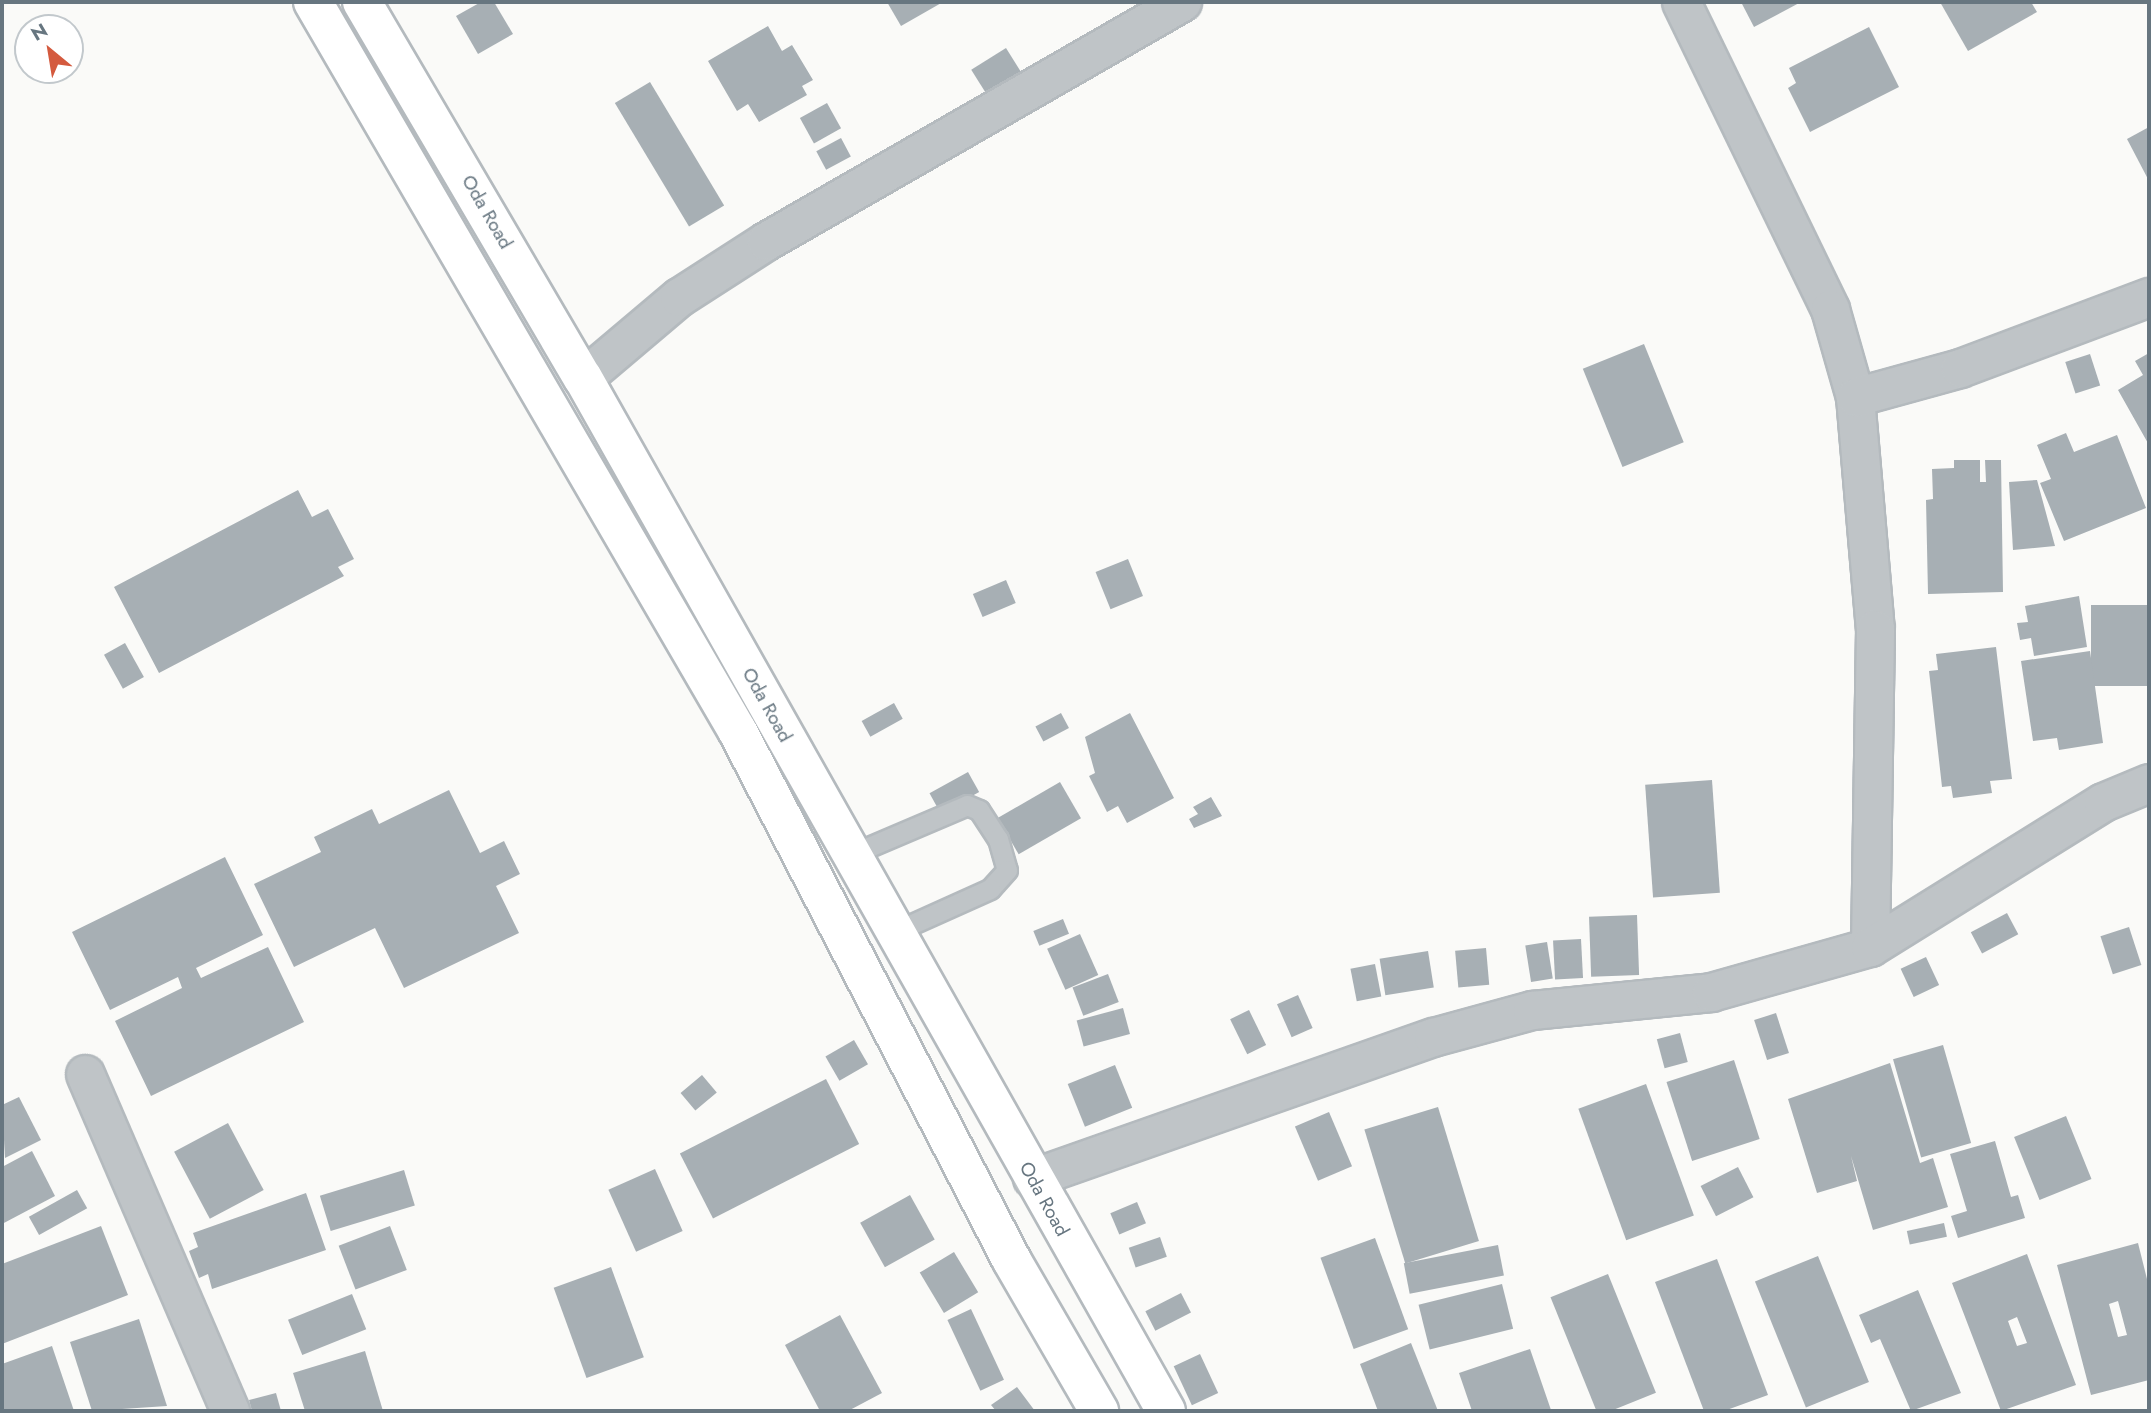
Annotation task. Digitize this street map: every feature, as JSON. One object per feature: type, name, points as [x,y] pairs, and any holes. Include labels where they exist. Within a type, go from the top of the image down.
[{"type":"street","name":"Oda Road","points":[[313,2],[738,732],[1011,1259],[1100,1411]]},
{"type":"street","name":"Oda Road","points":[[362,2],[583,378],[892,933],[1166,1411]]},
{"type":"street","points":[[583,378],[679,297],[766,241],[1182,2]]},
{"type":"street","points":[[1681,2],[1830,309],[1856,397],[1875,629],[1870,947]]},
{"type":"street","points":[[1856,397],[1960,368],[2149,297]]},
{"type":"street","points":[[1032,1178],[1433,1037],[1532,1010],[1711,992],[1870,947],[2103,802],[2149,783]]},
{"type":"street","points":[[85,1074],[230,1411]]},
{"type":"lane","points":[[850,855],[967,805],[979,810],[998,839],[1007,870],[990,889],[892,933]]},
{"type":"building","points":[[481,2],[494,2],[513,34],[478,54],[456,16]]},
{"type":"building","points":[[887,2],[943,2],[901,26]]},
{"type":"building","points":[[1741,2],[1801,2],[1754,27]]},
{"type":"building","points":[[1940,2],[2031,2],[2037,12],[1968,51]]},
{"type":"building","points":[[768,26],[782,51],[792,45],[813,80],[802,86],[807,95],[759,122],[748,104],[737,111],[708,61]]},
{"type":"building","points":[[1869,27],[1899,87],[1810,132],[1788,88],[1796,83],[1789,68]]},
{"type":"building","points":[[1006,48],[1024,77],[989,99],[971,70]]},
{"type":"building","points":[[650,82],[724,205],[689,227],[615,103]]},
{"type":"building","points":[[827,103],[841,128],[814,143],[800,118]]},
{"type":"building","points":[[2149,127],[2149,181],[2127,139]]},
{"type":"building","points":[[841,138],[851,157],[826,170],[816,151]]},
{"type":"building","points":[[1644,344],[1684,442],[1623,467],[1583,369]]},
{"type":"building","points":[[2149,353],[2149,445],[2118,390],[2143,375],[2135,361]]},
{"type":"building","points":[[2090,354],[2100,385],[2075,393],[2065,362]]},
{"type":"building","points":[[2066,433],[2074,452],[2117,435],[2146,508],[2064,541],[2040,483],[2051,479],[2037,445]]},
{"type":"building","points":[[1954,460],[1980,460],[1980,482],[1986,482],[1985,460],[2001,460],[2003,592],[1928,594],[1926,500],[1933,499],[1932,469],[1954,468]]},
{"type":"building","points":[[2037,480],[2055,546],[2013,550],[2009,482]]},
{"type":"building","points":[[298,490],[312,517],[328,509],[354,559],[338,567],[344,576],[159,673],[114,587]]},
{"type":"building","points":[[1128,559],[1143,596],[1111,609],[1096,572]]},
{"type":"building","points":[[1006,580],[1016,603],[983,617],[973,594]]},
{"type":"building","points":[[2079,596],[2087,647],[2034,656],[2031,638],[2020,640],[2017,623],[2028,622],[2025,606]]},
{"type":"building","points":[[2091,605],[2149,605],[2149,686],[2091,686]]},
{"type":"building","points":[[125,643],[144,677],[123,689],[104,655]]},
{"type":"building","points":[[1996,647],[2012,779],[1990,781],[1992,793],[1953,798],[1951,786],[1942,787],[1929,671],[1938,670],[1936,654]]},
{"type":"building","points":[[2090,651],[2103,743],[2059,750],[2057,738],[2033,741],[2021,661]]},
{"type":"building","points":[[894,703],[903,719],[870,737],[862,721]]},
{"type":"building","points":[[1061,713],[1069,728],[1043,742],[1035,727]]},
{"type":"building","points":[[1130,713],[1174,798],[1127,823],[1118,806],[1107,812],[1089,776],[1095,773],[1085,737]]},
{"type":"building","points":[[968,772],[979,792],[941,813],[930,793]]},
{"type":"building","points":[[1712,780],[1720,893],[1653,897],[1645,785]]},
{"type":"building","points":[[1060,782],[1081,818],[1019,854],[998,818]]},
{"type":"building","points":[[449,790],[480,853],[504,841],[520,874],[496,886],[519,933],[404,988],[375,928],[294,967],[254,884],[321,852],[314,837],[372,809],[379,824]]},
{"type":"building","points":[[1211,797],[1222,816],[1194,828],[1189,819],[1198,814],[1193,807]]},
{"type":"building","points":[[225,857],[263,935],[196,968],[201,978],[268,947],[304,1022],[151,1096],[115,1021],[182,988],[178,977],[110,1010],[72,932]]},
{"type":"building","points":[[2007,913],[2018,934],[1982,953],[1971,932]]},
{"type":"building","points":[[1637,915],[1639,975],[1591,977],[1589,917]]},
{"type":"building","points":[[1063,919],[1069,934],[1039,946],[1033,931]]},
{"type":"building","points":[[2129,927],[2141,965],[2113,974],[2100,936]]},
{"type":"building","points":[[1080,934],[1098,975],[1065,990],[1047,949]]},
{"type":"building","points":[[1581,939],[1583,978],[1555,979],[1553,940]]},
{"type":"building","points":[[1547,942],[1553,979],[1531,982],[1525,945]]},
{"type":"building","points":[[1486,948],[1489,985],[1458,988],[1455,951]]},
{"type":"building","points":[[1428,951],[1434,988],[1385,995],[1380,959]]},
{"type":"building","points":[[1926,957],[1939,985],[1914,997],[1901,969]]},
{"type":"building","points":[[1375,964],[1381,996],[1357,1001],[1350,969]]},
{"type":"building","points":[[1108,974],[1119,1002],[1083,1016],[1073,988]]},
{"type":"building","points":[[1298,995],[1313,1028],[1292,1037],[1277,1004]]},
{"type":"building","points":[[1123,1008],[1130,1034],[1084,1047],[1077,1020]]},
{"type":"building","points":[[1249,1010],[1266,1045],[1247,1054],[1230,1019]]},
{"type":"building","points":[[1776,1013],[1789,1053],[1767,1060],[1754,1020]]},
{"type":"building","points":[[1680,1033],[1688,1062],[1665,1068],[1657,1039]]},
{"type":"building","points":[[854,1040],[868,1064],[839,1081],[825,1056]]},
{"type":"building","points":[[1943,1045],[1971,1143],[1921,1157],[1893,1059]]},
{"type":"building","points":[[1734,1060],[1760,1139],[1692,1161],[1666,1082]]},
{"type":"building","points":[[1890,1063],[1920,1163],[1933,1158],[1948,1207],[1873,1230],[1851,1156],[1857,1181],[1817,1193],[1788,1099]]},
{"type":"building","points":[[1115,1065],[1132,1108],[1085,1127],[1068,1084]]},
{"type":"building","points":[[702,1075],[717,1093],[695,1111],[681,1093]]},
{"type":"building","points":[[826,1079],[859,1144],[713,1218],[680,1153]]},
{"type":"building","points":[[1646,1084],[1694,1216],[1626,1240],[1578,1109]]},
{"type":"building","points":[[19,1097],[41,1140],[5,1158],[2,1105]]},
{"type":"building","points":[[1438,1107],[1479,1241],[1405,1263],[1364,1130]]},
{"type":"building","points":[[1329,1112],[1352,1166],[1318,1181],[1295,1126]]},
{"type":"building","points":[[2066,1116],[2091,1179],[2040,1200],[2014,1137]]},
{"type":"building","points":[[228,1123],[264,1190],[210,1219],[174,1152]]},
{"type":"building","points":[[1995,1141],[2011,1197],[2018,1195],[2025,1218],[1958,1238],[1951,1216],[1967,1211],[1950,1154]]},
{"type":"building","points":[[32,1151],[55,1196],[2,1224],[2,1167]]},
{"type":"building","points":[[1738,1167],[1753,1197],[1716,1216],[1701,1186]]},
{"type":"building","points":[[655,1169],[683,1231],[636,1252],[608,1190]]},
{"type":"building","points":[[404,1170],[415,1205],[331,1231],[320,1196]]},
{"type":"building","points":[[77,1190],[87,1208],[39,1235],[29,1217]]},
{"type":"building","points":[[306,1193],[326,1250],[212,1289],[208,1274],[199,1278],[189,1251],[198,1247],[193,1233]]},
{"type":"building","points":[[910,1195],[935,1240],[885,1267],[860,1223]]},
{"type":"building","points":[[1137,1202],[1146,1223],[1119,1235],[1110,1213]]},
{"type":"building","points":[[1944,1223],[1947,1237],[1910,1245],[1907,1231]]},
{"type":"building","points":[[101,1226],[128,1295],[2,1344],[2,1264]]},
{"type":"building","points":[[390,1226],[407,1270],[355,1290],[339,1246]]},
{"type":"building","points":[[1160,1237],[1167,1257],[1136,1268],[1129,1248]]},
{"type":"building","points":[[1375,1238],[1408,1329],[1354,1349],[1320,1258]]},
{"type":"building","points":[[2138,1243],[2149,1287],[2149,1380],[2091,1395],[2057,1265]],"holes":[[[2118,1301],[2127,1335],[2118,1337],[2109,1304]]]},
{"type":"building","points":[[1498,1245],[1504,1275],[1410,1294],[1404,1263]]},
{"type":"building","points":[[954,1252],[978,1292],[944,1313],[920,1273]]},
{"type":"building","points":[[2027,1254],[2076,1385],[2001,1411],[1952,1283]],"holes":[[[2017,1317],[2027,1343],[2017,1346],[2008,1321]]]},
{"type":"building","points":[[1818,1256],[1869,1382],[1806,1408],[1755,1281]]},
{"type":"building","points":[[1717,1259],[1768,1395],[1724,1411],[1704,1411],[1655,1282]]},
{"type":"building","points":[[611,1267],[644,1357],[587,1378],[554,1288]]},
{"type":"building","points":[[1608,1274],[1656,1393],[1611,1411],[1596,1411],[1551,1297]]},
{"type":"building","points":[[1502,1284],[1513,1329],[1430,1349],[1419,1305]]},
{"type":"building","points":[[1918,1290],[1961,1393],[1911,1411],[1880,1339],[1871,1343],[1859,1315]]},
{"type":"building","points":[[1181,1293],[1191,1313],[1155,1331],[1145,1311]]},
{"type":"building","points":[[352,1294],[366,1329],[302,1355],[288,1320]]},
{"type":"building","points":[[971,1309],[1004,1380],[980,1391],[947,1320]]},
{"type":"building","points":[[840,1315],[882,1393],[848,1411],[820,1411],[785,1345]]},
{"type":"building","points":[[139,1319],[167,1406],[92,1411],[70,1342]]},
{"type":"building","points":[[1411,1343],[1438,1411],[1378,1411],[1360,1364]]},
{"type":"building","points":[[52,1346],[74,1411],[2,1411],[2,1364]]},
{"type":"building","points":[[1530,1349],[1551,1410],[1472,1411],[1459,1373]]},
{"type":"building","points":[[365,1351],[383,1411],[305,1411],[293,1373]]},
{"type":"building","points":[[1200,1354],[1218,1393],[1192,1405],[1174,1366]]},
{"type":"building","points":[[1017,1387],[1035,1411],[996,1411],[991,1405]]},
{"type":"building","points":[[276,1393],[281,1411],[252,1411],[249,1400]]}]
